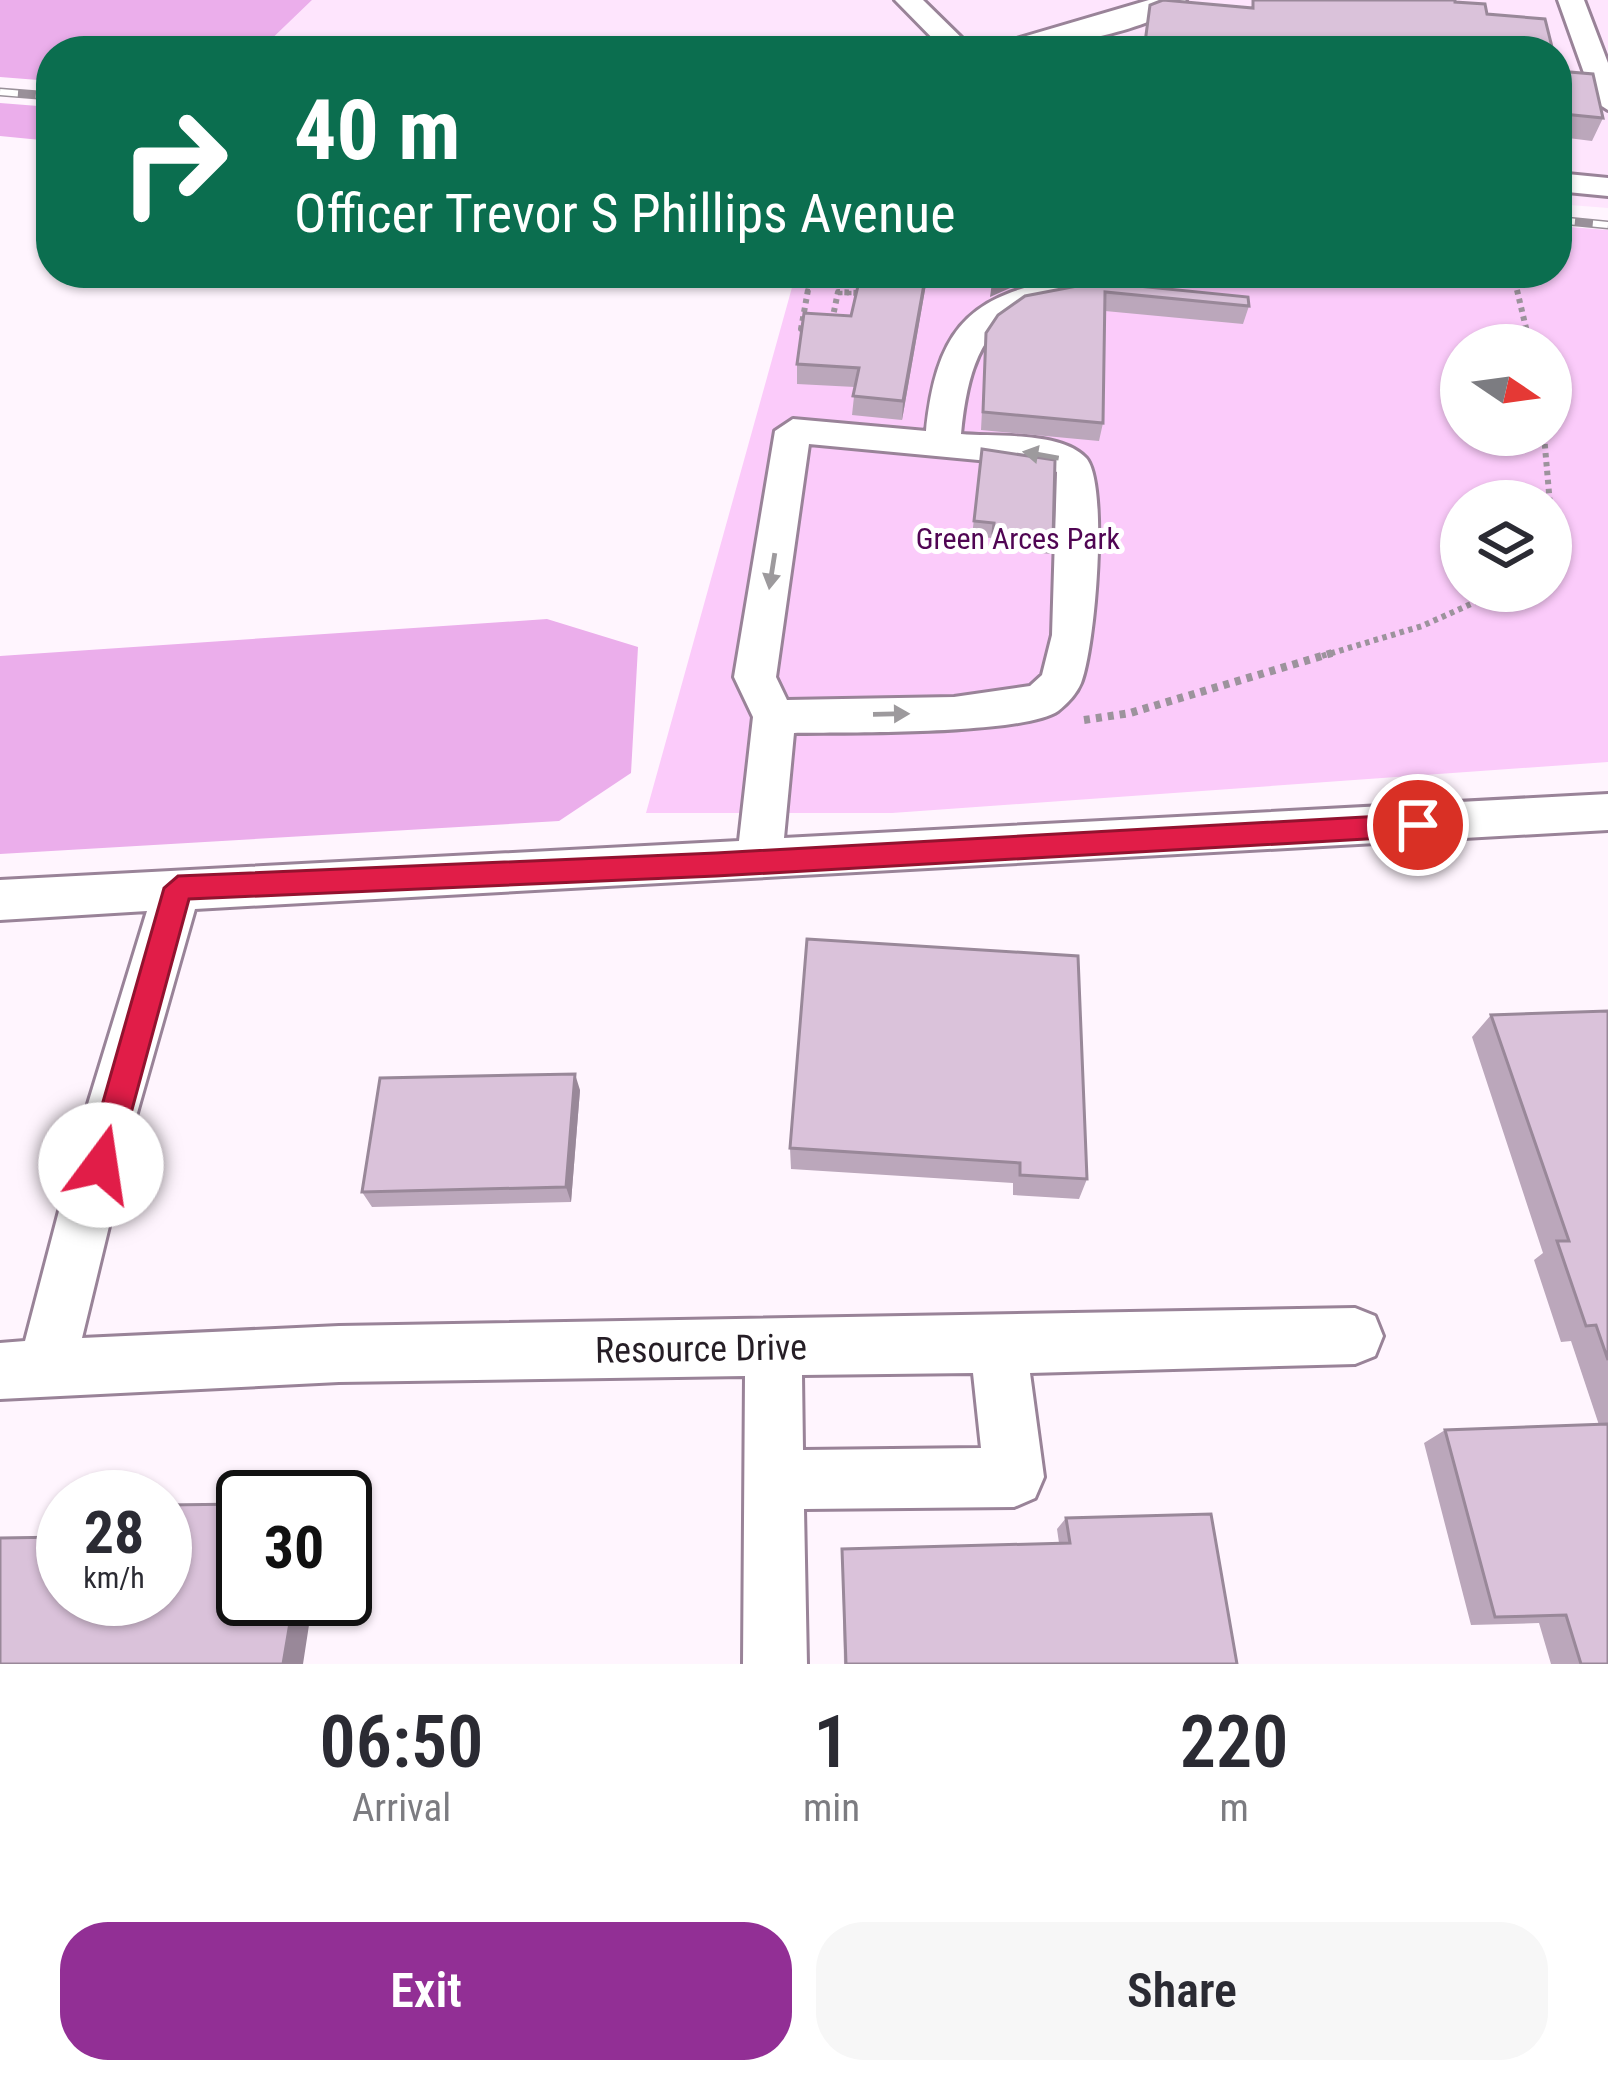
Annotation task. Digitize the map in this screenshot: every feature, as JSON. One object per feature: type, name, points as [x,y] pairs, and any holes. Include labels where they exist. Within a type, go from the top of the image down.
[{"type":"street","points":[[908,0],[945,36]]},
{"type":"street","points":[[1064,36],[1173,0]]},
{"type":"street","points":[[1571,0],[1608,100]]},
{"type":"street","points":[[1572,183],[1608,187]]},
{"type":"street","points":[[942,445],[955,357],[989,312],[1014,299],[1068,288]]},
{"type":"street","points":[[1088,288],[1164,293]]},
{"type":"street","points":[[759,862],[774,717],[755,676],[793,431],[1050,454],[1072,464],[1079,479],[1072,634],[1061,682],[1042,700],[953,713],[774,717]]},
{"type":"street","points":[[0,900],[1608,812]]},
{"type":"street","name":"Resource Drive","points":[[178,888],[93,1194],[24,1369],[1355,1336]]},
{"type":"street","points":[[773,1347],[776,1664]]},
{"type":"street","points":[[774,1480],[1014,1478],[998,1347]]},
{"type":"path","points":[[809,288],[801,329],[816,331]]},
{"type":"path","points":[[1517,288],[1525,324]]},
{"type":"path","points":[[830,332],[838,292],[860,292]]},
{"type":"path","points":[[1084,720],[1130,713],[1423,626],[1454,612]]},
{"type":"shaded area","points":[[0,0],[312,0],[275,36],[36,36],[36,80],[0,77]]},
{"type":"shaded area","points":[[312,0],[1608,0],[1608,208],[1572,205],[1572,36],[275,36]]},
{"type":"shaded area","points":[[0,103],[36,106],[36,140],[0,136]]},
{"type":"shaded area","points":[[547,619],[638,647],[631,773],[559,821],[0,854],[0,656]]},
{"type":"green space","name":"Green Arces Park","points":[[1572,227],[1608,230],[1608,762],[892,813],[646,813],[792,288],[1572,288]]},
{"type":"building","points":[[1163,0],[1253,8],[1253,0],[1455,0],[1485,4],[1487,14],[1545,19],[1549,36],[1146,36],[1150,5]]},
{"type":"building","points":[[1572,72],[1593,74],[1603,118],[1572,115]]},
{"type":"building","points":[[858,288],[923,288],[903,401],[853,396],[859,368],[797,364],[804,313],[851,316]]},
{"type":"building","points":[[1067,288],[1158,288],[1248,297],[1249,306],[1105,292],[1103,423],[983,412],[986,333],[998,315],[1025,296]]},
{"type":"building","points":[[982,449],[1055,460],[1053,539],[993,533],[994,523],[974,521]]},
{"type":"building","points":[[807,939],[1078,956],[1087,1179],[1020,1175],[1020,1163],[790,1148]]},
{"type":"building","points":[[1608,1011],[1608,1360],[1596,1325],[1586,1326],[1557,1241],[1569,1241],[1491,1015]]},
{"type":"building","points":[[575,1074],[566,1187],[362,1192],[380,1078]]},
{"type":"building","points":[[1608,1424],[1608,1664],[1581,1664],[1566,1615],[1495,1617],[1445,1430]]},
{"type":"building","points":[[216,1504],[216,1626],[289,1626],[283,1664],[0,1664],[0,1538],[36,1537],[36,1626],[192,1626],[192,1505]]},
{"type":"building","points":[[1211,1514],[1237,1664],[846,1664],[842,1549],[1070,1543],[1066,1518]]},
{"type":"railway","points":[[0,92],[36,95]]},
{"type":"railway","points":[[1572,221],[1608,225]]},
{"type":"route","points":[[101,1165],[178,888],[716,865],[1418,825]]}]
